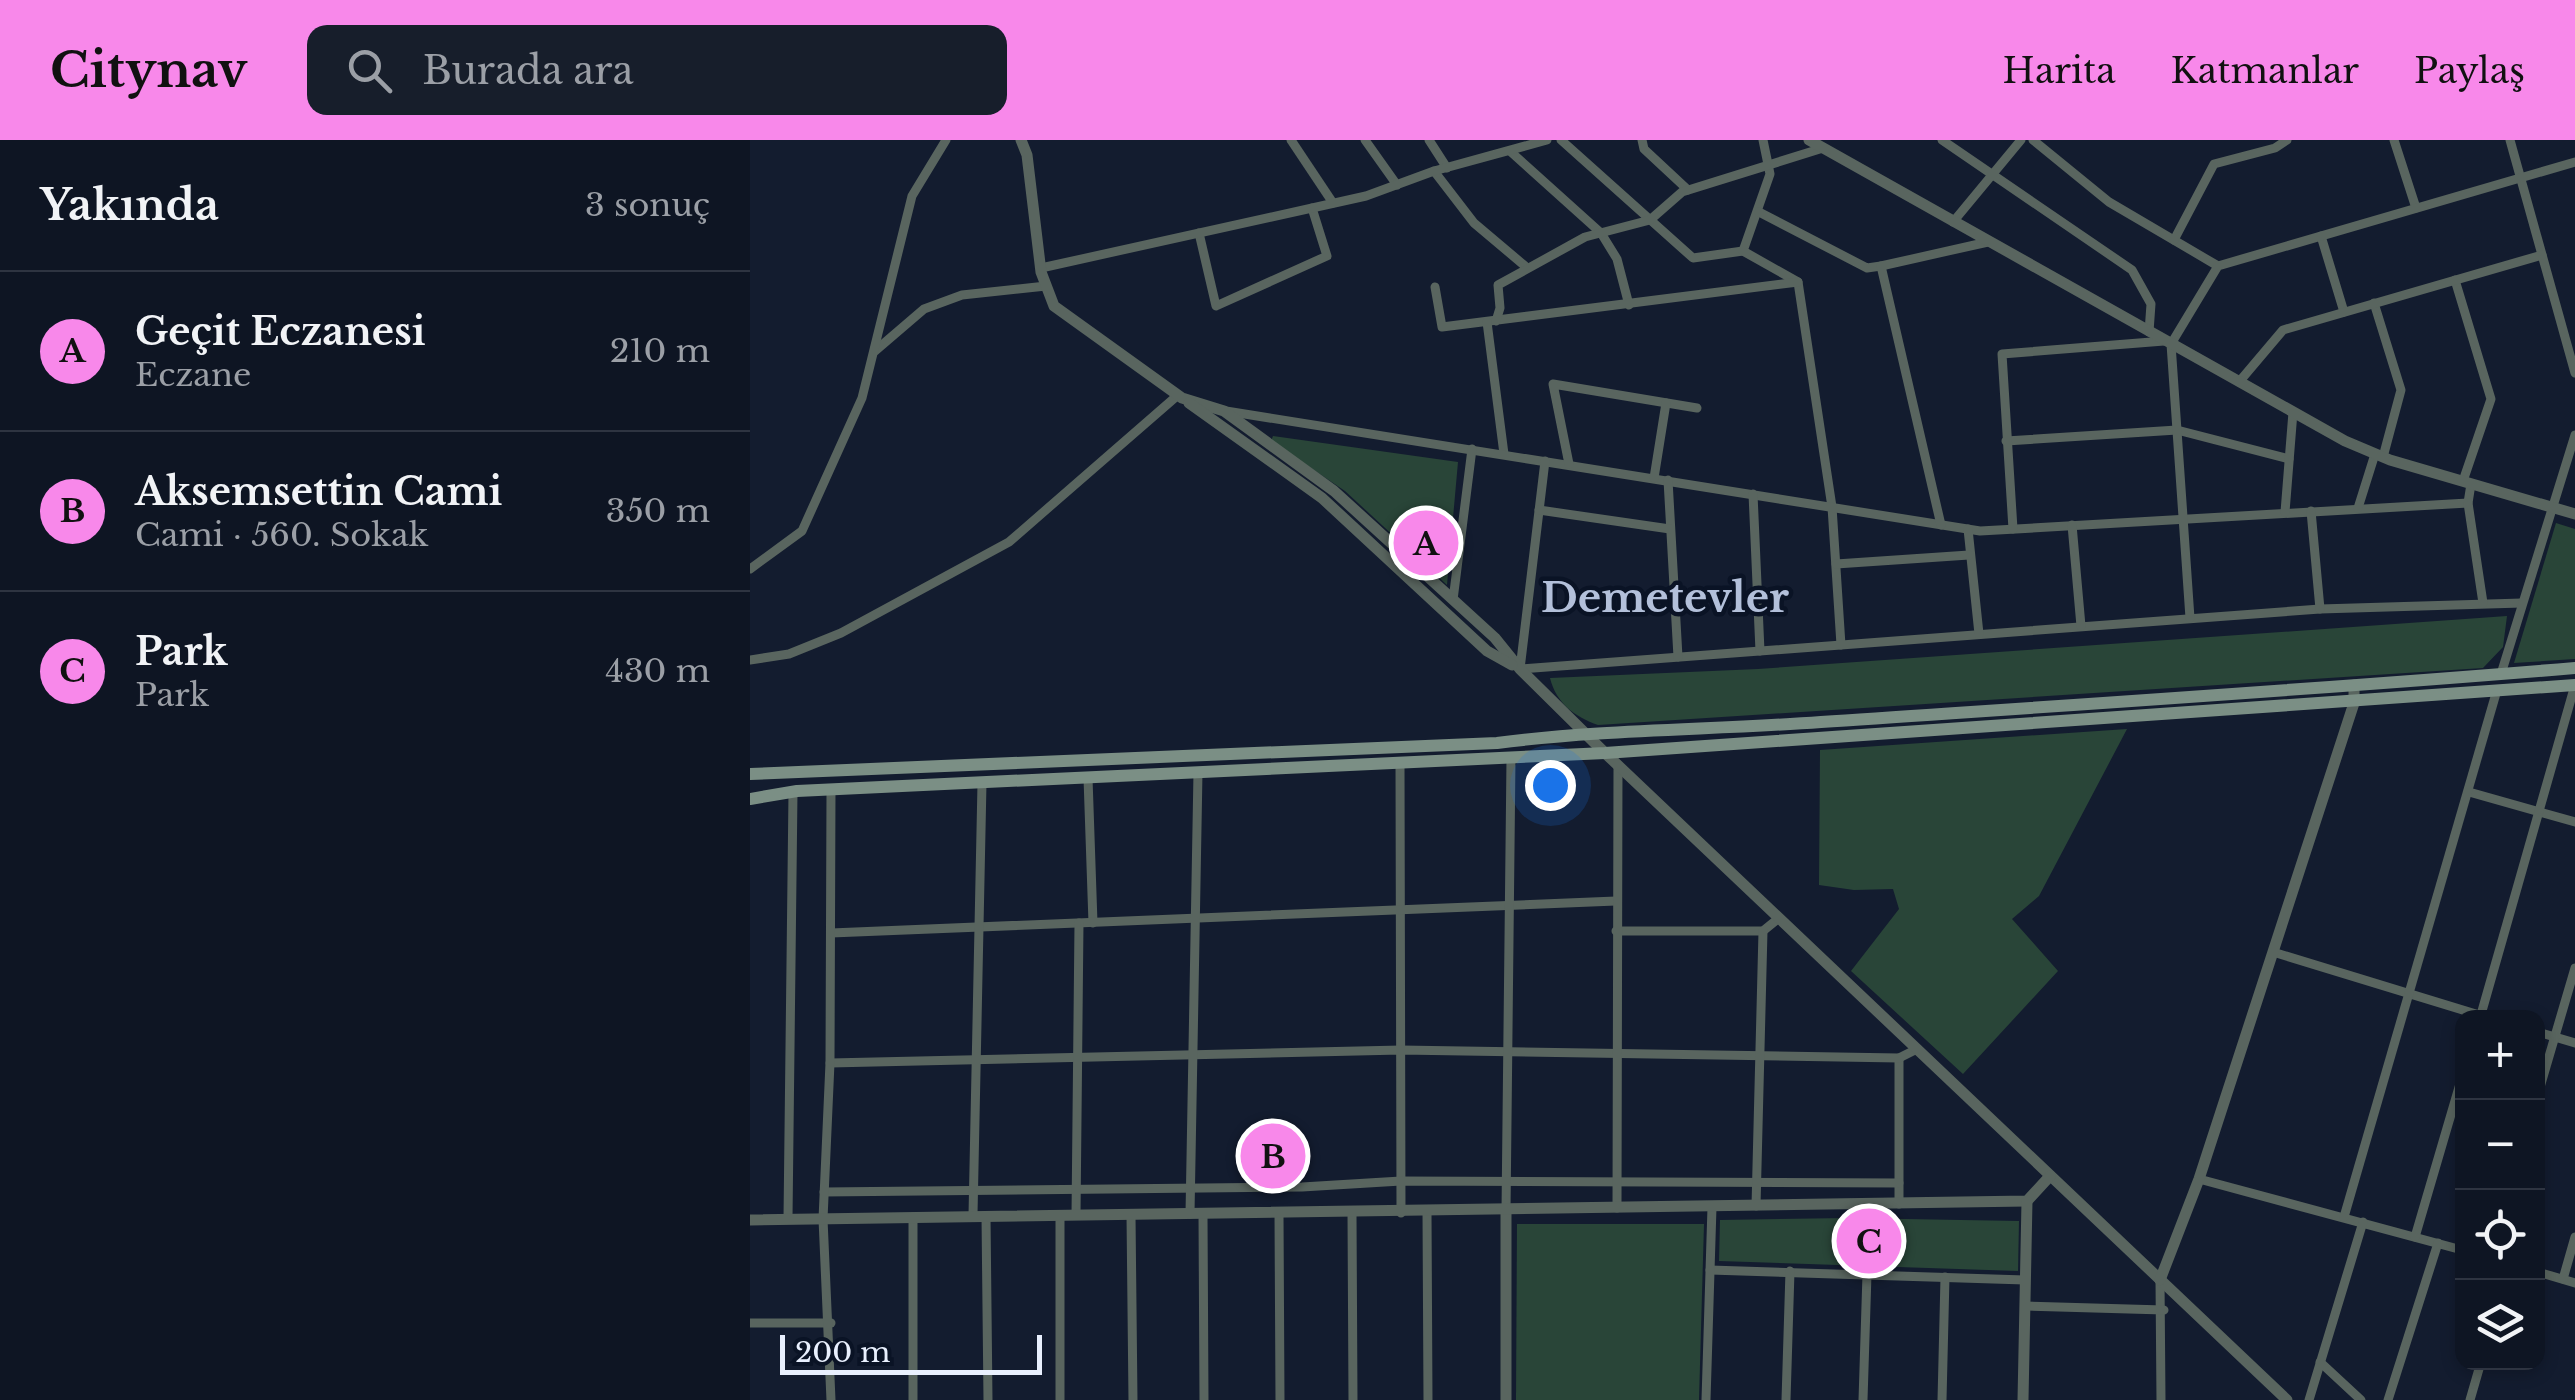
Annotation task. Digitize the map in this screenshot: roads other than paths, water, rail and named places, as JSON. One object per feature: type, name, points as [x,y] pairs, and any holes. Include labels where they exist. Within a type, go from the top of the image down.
[{"type":"main road","points":[[750,774],[1497,743],[1583,732],[1726,729],[2575,668]]},
{"type":"main road","points":[[750,799],[794,792],[1605,753],[2575,685]]},
{"type":"street","points":[[750,569],[802,531],[862,398],[912,196],[946,140]]},
{"type":"street","points":[[1021,140],[1027,154],[1040,268],[1054,306],[1322,498],[1487,651],[1520,669],[2320,609],[2522,602]]},
{"type":"street","points":[[1291,140],[1333,204]]},
{"type":"street","points":[[1365,140],[1397,185]]},
{"type":"street","points":[[1429,140],[1447,168]]},
{"type":"street","points":[[1040,268],[1333,204],[1548,140]]},
{"type":"street","points":[[1561,140],[1694,258],[1743,251],[1798,282]]},
{"type":"street","points":[[1642,140],[1644,149],[1688,190]]},
{"type":"street","points":[[1743,251],[1744,236],[1759,212],[1768,168],[1762,140]]},
{"type":"street","points":[[1810,140],[2293,412],[2379,455],[2575,514]]},
{"type":"street","points":[[1942,140],[2132,270],[2151,304],[2149,332]]},
{"type":"street","points":[[1952,222],[2020,140]]},
{"type":"street","points":[[2033,140],[2109,202],[2218,266]]},
{"type":"street","points":[[2174,240],[2214,164],[2275,148],[2287,140]]},
{"type":"street","points":[[2394,140],[2416,208]]},
{"type":"street","points":[[2510,140],[2575,372]]},
{"type":"street","points":[[1504,454],[1492,321],[1500,308],[1498,284],[1526,266],[1602,233],[1650,220],[1688,190],[1823,148]]},
{"type":"street","points":[[1510,152],[1602,233],[1617,259],[1629,305]]},
{"type":"street","points":[[2190,618],[2167,342],[2218,266],[2575,162]]},
{"type":"street","points":[[1434,171],[1474,222],[1526,266]]},
{"type":"street","points":[[1199,233],[1216,306],[1327,256],[1312,208]]},
{"type":"street","points":[[1759,212],[1867,268],[1988,242]]},
{"type":"street","points":[[2321,236],[2344,312]]},
{"type":"street","points":[[2239,382],[2283,330],[2542,255]]},
{"type":"street","points":[[1882,266],[1941,525]]},
{"type":"street","points":[[2456,280],[2490,399],[2468,482],[2483,603]]},
{"type":"street","points":[[1435,286],[1442,328],[1798,282]]},
{"type":"street","points":[[1798,282],[1832,508],[1841,644]]},
{"type":"street","points":[[873,353],[924,310],[962,295],[1046,286]]},
{"type":"street","points":[[2358,508],[2402,390],[2374,304]]},
{"type":"street","points":[[2012,529],[2002,354],[2167,342]]},
{"type":"street","points":[[1569,464],[1554,384],[1697,408]]},
{"type":"street","points":[[1180,397],[1224,411],[1968,529],[2468,503]]},
{"type":"street","points":[[750,660],[790,654],[841,633],[1009,542],[1180,397]]},
{"type":"street","points":[[1654,478],[1666,403]]},
{"type":"street","points":[[1224,411],[1334,490],[1495,638],[1583,732],[2286,1400]]},
{"type":"street","points":[[2285,512],[2293,412]]},
{"type":"street","points":[[2006,441],[2177,430],[2290,459]]},
{"type":"street","points":[[2501,674],[2575,435]]},
{"type":"street","points":[[1454,600],[1472,450]]},
{"type":"street","points":[[1520,669],[1545,461]]},
{"type":"street","points":[[1668,480],[1678,657]]},
{"type":"street","points":[[1753,494],[1760,651]]},
{"type":"street","points":[[1539,510],[1670,529]]},
{"type":"street","points":[[2312,510],[2320,609]]},
{"type":"street","points":[[2072,525],[2080,626]]},
{"type":"street","points":[[1968,529],[1978,634]]},
{"type":"street","points":[[1836,564],[1969,554]]},
{"type":"street","points":[[2161,1400],[2164,1310],[2160,1280],[2199,1179],[2354,703],[2354,685]]},
{"type":"street","points":[[2486,1010],[2575,685]]},
{"type":"street","points":[[2344,1217],[2497,690]]},
{"type":"street","points":[[1506,1400],[1511,758]]},
{"type":"street","points":[[1400,763],[1401,1214]]},
{"type":"street","points":[[1617,1208],[1618,765]]},
{"type":"street","points":[[1198,772],[1190,1189],[1196,1214],[1204,1400]]},
{"type":"street","points":[[1088,778],[1093,922]]},
{"type":"street","points":[[982,782],[974,1192],[980,1215],[988,1400]]},
{"type":"street","points":[[831,1400],[823,1219],[830,1063],[832,790]]},
{"type":"street","points":[[788,1218],[794,792]]},
{"type":"street","points":[[2469,792],[2575,822]]},
{"type":"street","points":[[831,933],[1616,901]]},
{"type":"street","points":[[1616,931],[1763,931],[1779,918]]},
{"type":"street","points":[[1076,1215],[1079,923]]},
{"type":"street","points":[[1756,1206],[1763,931]]},
{"type":"street","points":[[2273,952],[2462,1010]]},
{"type":"street","points":[[2545,1069],[2575,968]]},
{"type":"street","points":[[2545,1034],[2575,1044]]},
{"type":"street","points":[[830,1063],[1401,1050],[1899,1058],[1916,1049]]},
{"type":"street","points":[[1899,1058],[1899,1204]]},
{"type":"street","points":[[2415,1237],[2455,1100]]},
{"type":"street","points":[[2022,1400],[2027,1201],[2050,1176]]},
{"type":"street","points":[[2199,1179],[2455,1248]]},
{"type":"street","points":[[824,1192],[1190,1189],[1506,1180],[1758,1186],[1899,1183]]},
{"type":"street","points":[[1302,1187],[1302,1214]]},
{"type":"street","points":[[750,1220],[1401,1214],[2027,1201]]},
{"type":"street","points":[[1706,1400],[1712,1207]]},
{"type":"street","points":[[1427,1212],[1428,1400]]},
{"type":"street","points":[[1352,1213],[1353,1400]]},
{"type":"street","points":[[1131,1214],[1134,1400]]},
{"type":"street","points":[[1279,1214],[1280,1400]]},
{"type":"street","points":[[1060,1215],[1060,1400]]},
{"type":"street","points":[[912,1217],[913,1400]]},
{"type":"street","points":[[2308,1400],[2364,1222]]},
{"type":"street","points":[[2563,1279],[2575,1238]]},
{"type":"street","points":[[2388,1400],[2438,1243]]},
{"type":"street","points":[[1710,1270],[2025,1280]]},
{"type":"street","points":[[1786,1400],[1790,1271]]},
{"type":"street","points":[[1863,1400],[1867,1274]]},
{"type":"street","points":[[2545,1274],[2575,1283]]},
{"type":"street","points":[[1942,1400],[1945,1277]]},
{"type":"street","points":[[2024,1306],[2164,1310]]},
{"type":"street","points":[[750,1323],[830,1323]]},
{"type":"street","points":[[2320,1362],[2361,1400]]},
{"type":"street","points":[[2470,1400],[2479,1370]]},
{"type":"place","name":"Geçit Eczanesi","points":[[1426,543]]},
{"type":"place","name":"Aksemsettin Cami","points":[[1273,1156]]},
{"type":"place","name":"Park","points":[[1869,1241]]},
{"type":"district","name":"Demetevler","points":[[1665,598]]}]
